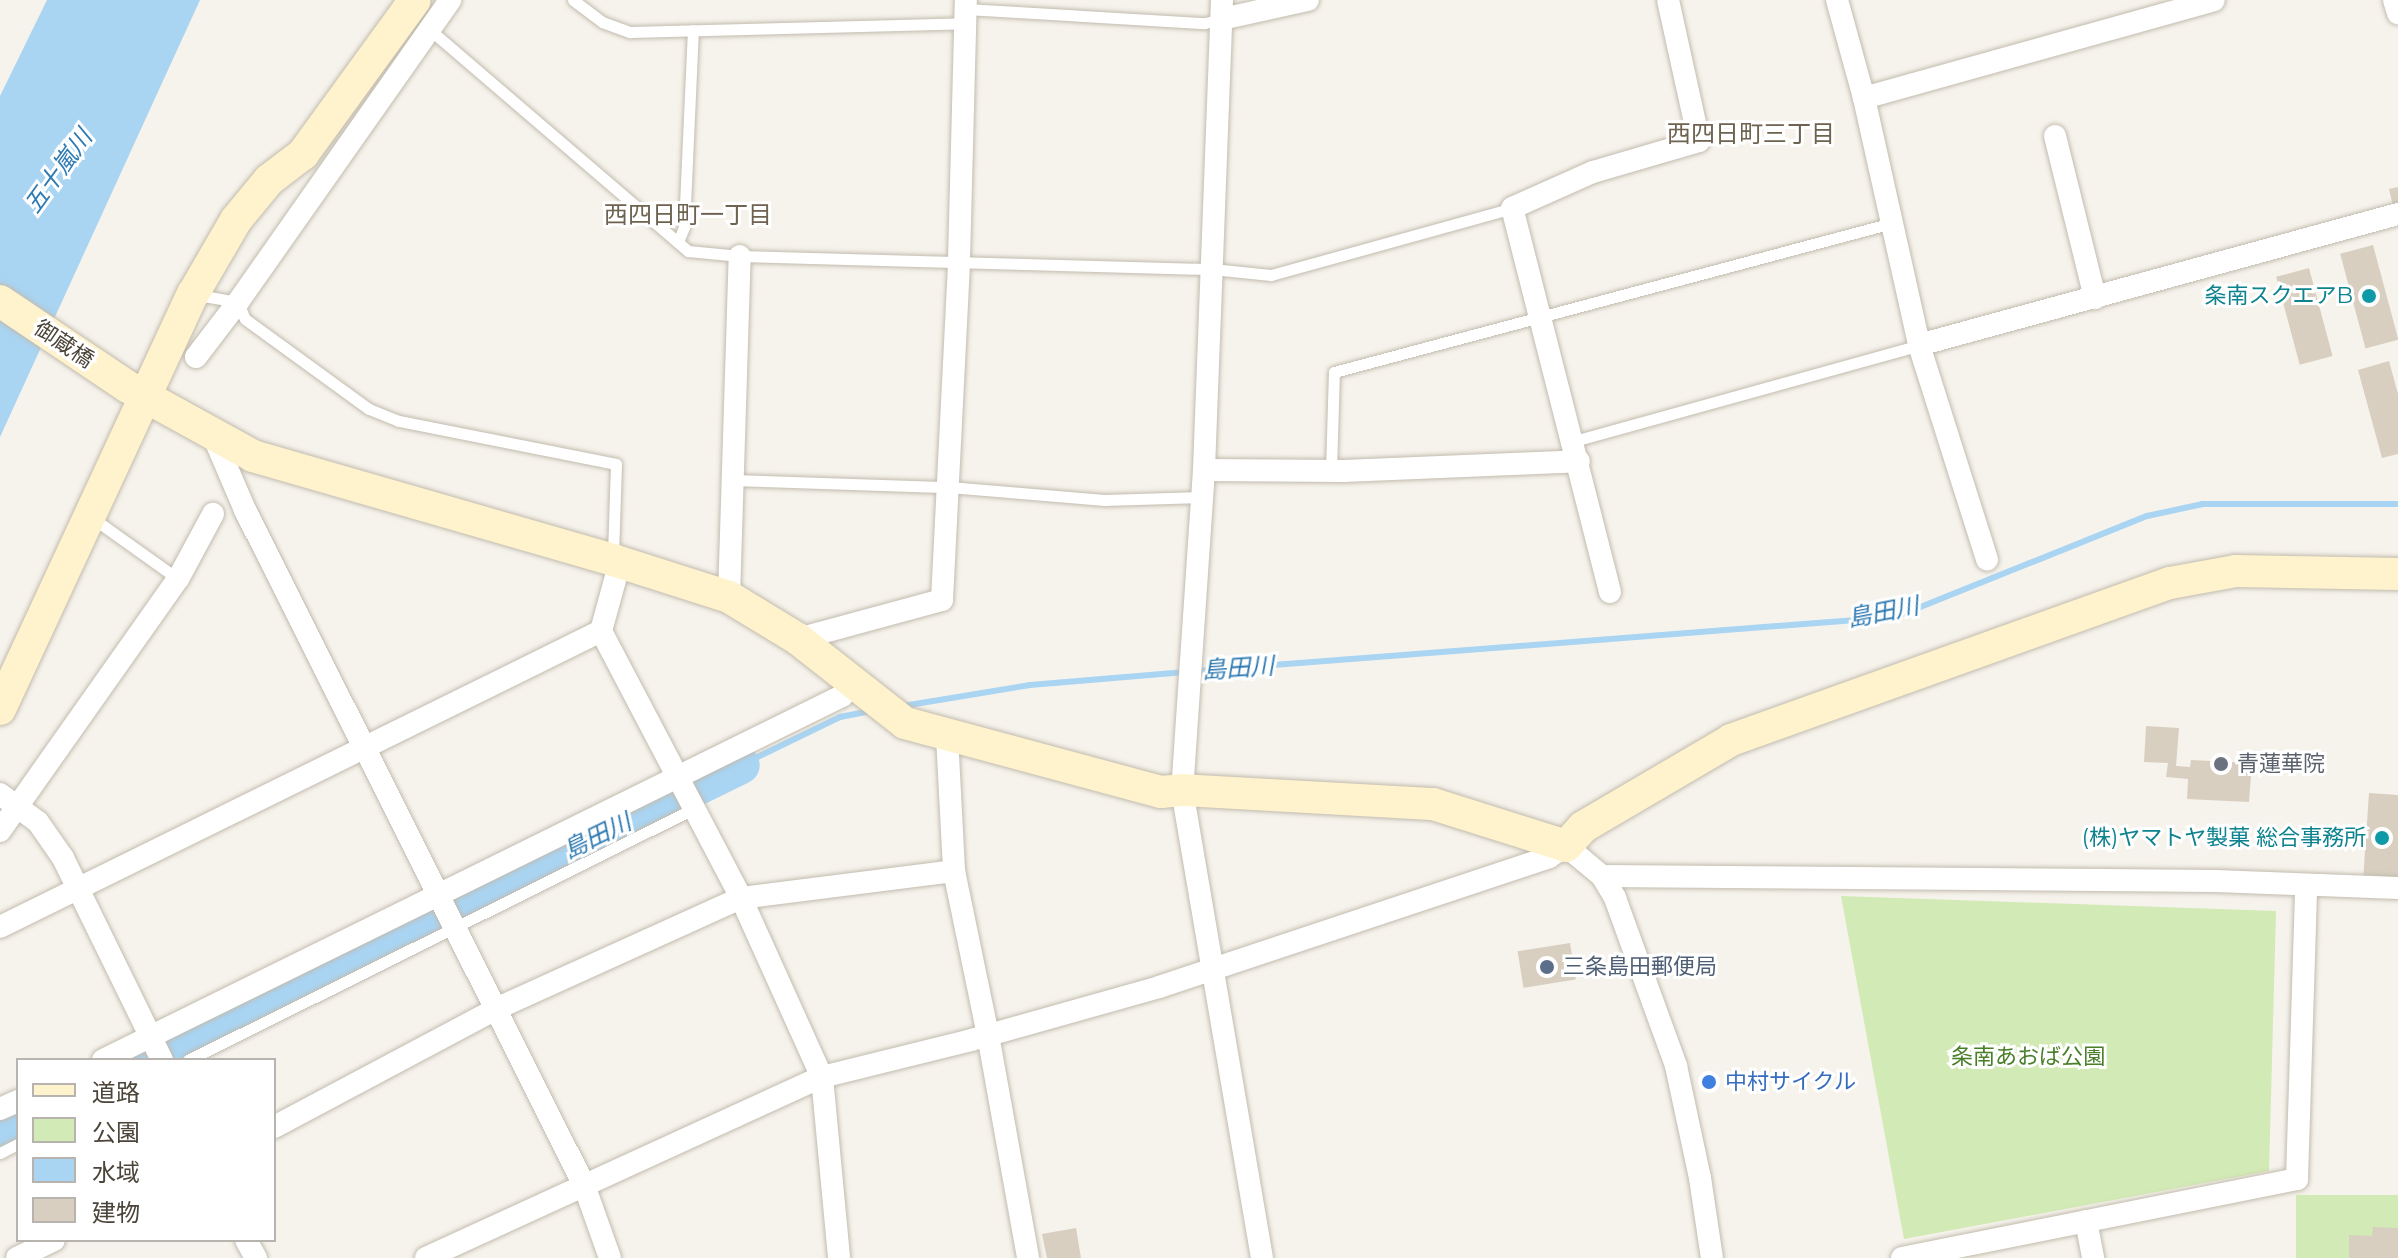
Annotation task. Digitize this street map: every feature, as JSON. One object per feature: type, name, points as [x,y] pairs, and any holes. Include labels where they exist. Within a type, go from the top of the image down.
[{"type":"street","points":[[0,709],[90,517],[137,392],[193,294],[251,198],[303,154],[415,0]]},
{"type":"street","points":[[196,357],[450,0]]},
{"type":"street","points":[[1262,1258],[1182,790],[1204,470],[1222,9],[1308,0]]},
{"type":"street","points":[[1610,592],[1512,208],[1593,172],[1699,141],[1668,0]]},
{"type":"street","points":[[1837,0],[1864,98],[1919,345],[1987,559]]},
{"type":"street","points":[[1864,98],[2214,0]]},
{"type":"street","points":[[2394,0],[2398,13]]},
{"type":"street","points":[[798,639],[942,600],[959,260],[966,10]]},
{"type":"street","points":[[2055,136],[2095,298]]},
{"type":"street","points":[[1919,345],[2398,214]]},
{"type":"street","points":[[729,597],[740,256]]},
{"type":"street","name":"御蔵橋","points":[[0,301],[137,392],[253,456],[616,561],[729,597],[798,639],[905,723],[1161,792],[1182,790],[1433,804],[1566,846]]},
{"type":"street","points":[[212,433],[245,510],[442,896],[584,1185],[610,1258]]},
{"type":"street","points":[[1204,470],[1331,471],[1576,451]]},
{"type":"street","points":[[0,831],[9,799],[178,579],[213,514]]},
{"type":"street","points":[[616,561],[601,631],[741,898],[822,1077],[839,1258]]},
{"type":"street","points":[[426,1258],[822,1077],[988,1035],[1212,970],[1549,857],[1566,846],[1583,827],[1731,740],[2170,583],[2236,571],[2398,574]]},
{"type":"street","points":[[0,927],[601,631]]},
{"type":"street","points":[[107,1058],[442,896],[842,696],[850,680]]},
{"type":"street","points":[[947,736],[954,871],[988,1035],[1028,1258]]},
{"type":"street","points":[[9,799],[38,822],[80,887],[161,1058]]},
{"type":"street","points":[[1566,846],[1602,876],[1615,898],[1676,1066],[1700,1178],[1712,1258]]},
{"type":"street","points":[[276,1126],[498,1008],[741,898],[954,871]]},
{"type":"street","points":[[1602,876],[2216,881],[2398,888]]},
{"type":"street","points":[[1902,1258],[2297,1179],[2306,885]]},
{"type":"street","points":[[2086,1221],[2093,1258]]},
{"type":"street","points":[[17,1258],[50,1242]]},
{"type":"lane","points":[[573,0],[602,22],[630,32],[966,10],[1205,23],[1222,9]]},
{"type":"lane","points":[[429,29],[688,251],[740,256],[1212,269],[1271,275],[1512,208]]},
{"type":"lane","points":[[678,242],[684,227],[693,30]]},
{"type":"lane","points":[[1331,471],[1334,372],[1542,319],[1892,223]]},
{"type":"lane","points":[[193,294],[238,302],[245,319],[369,409],[389,417],[616,464],[616,561]]},
{"type":"lane","points":[[1576,451],[1919,345]]},
{"type":"lane","points":[[733,480],[949,487],[1104,500],[1202,497]]},
{"type":"lane","points":[[90,517],[178,579]]},
{"type":"lane","points":[[192,1058],[693,809]]},
{"type":"green space","name":"条南あおば公園","points":[[1841,896],[2276,911],[2269,1171],[1904,1239]]},
{"type":"green space","points":[[2296,1195],[2398,1195],[2398,1258],[2296,1258]]},
{"type":"water","name":"五十嵐川","points":[[47,0],[200,0],[0,437],[0,96]]},
{"type":"building","points":[[2398,187],[2398,209],[2394,210],[2389,189]]},
{"type":"building","name":"条南スクエアB","points":[[2373,245],[2398,340],[2366,348],[2340,254]]},
{"type":"building","points":[[2309,268],[2333,356],[2300,365],[2276,277]]},
{"type":"building","points":[[2389,361],[2398,394],[2398,454],[2382,458],[2358,370]]},
{"type":"building","name":"青蓮華院","points":[[2146,726],[2179,728],[2176,766],[2190,767],[2191,760],[2252,763],[2249,802],[2187,799],[2188,779],[2166,777],[2168,763],[2144,762]]},
{"type":"building","name":"(株)ヤマトヤ製菓 総合事務所","points":[[2369,793],[2398,795],[2398,883],[2363,881]]},
{"type":"building","points":[[1570,943],[1576,980],[1523,988],[1518,951]]},
{"type":"building","points":[[2373,1227],[2398,1228],[2398,1258],[2349,1258],[2349,1235],[2372,1236]]},
{"type":"building","points":[[1076,1228],[1081,1258],[1047,1258],[1042,1234]]},
{"type":"waterway","name":"島田川","points":[[1196,671],[1869,619],[1903,614],[2147,516],[2203,504],[2398,504]]},
{"type":"waterway","name":"島田川","points":[[903,706],[1030,685],[1185,672]]},
{"type":"waterway","name":"島田川","points":[[741,765],[840,717],[872,711]]},
{"type":"waterway","name":"島田川","points":[[142,1058],[741,765]]},
{"type":"waterway","name":"島田川","points":[[0,1132],[16,1123]]},
{"type":"place","name":"条南スクエアB","points":[[2369,296]]},
{"type":"place","name":"青蓮華院","points":[[2221,764]]},
{"type":"place","name":"(株)ヤマトヤ製菓 総合事務所","points":[[2382,838]]},
{"type":"place","name":"三条島田郵便局","points":[[1547,967]]},
{"type":"place","name":"中村サイクル","points":[[1709,1082]]},
{"type":"district","name":"西四日町三丁目","points":[[1751,134]]},
{"type":"district","name":"西四日町一丁目","points":[[688,215]]}]
